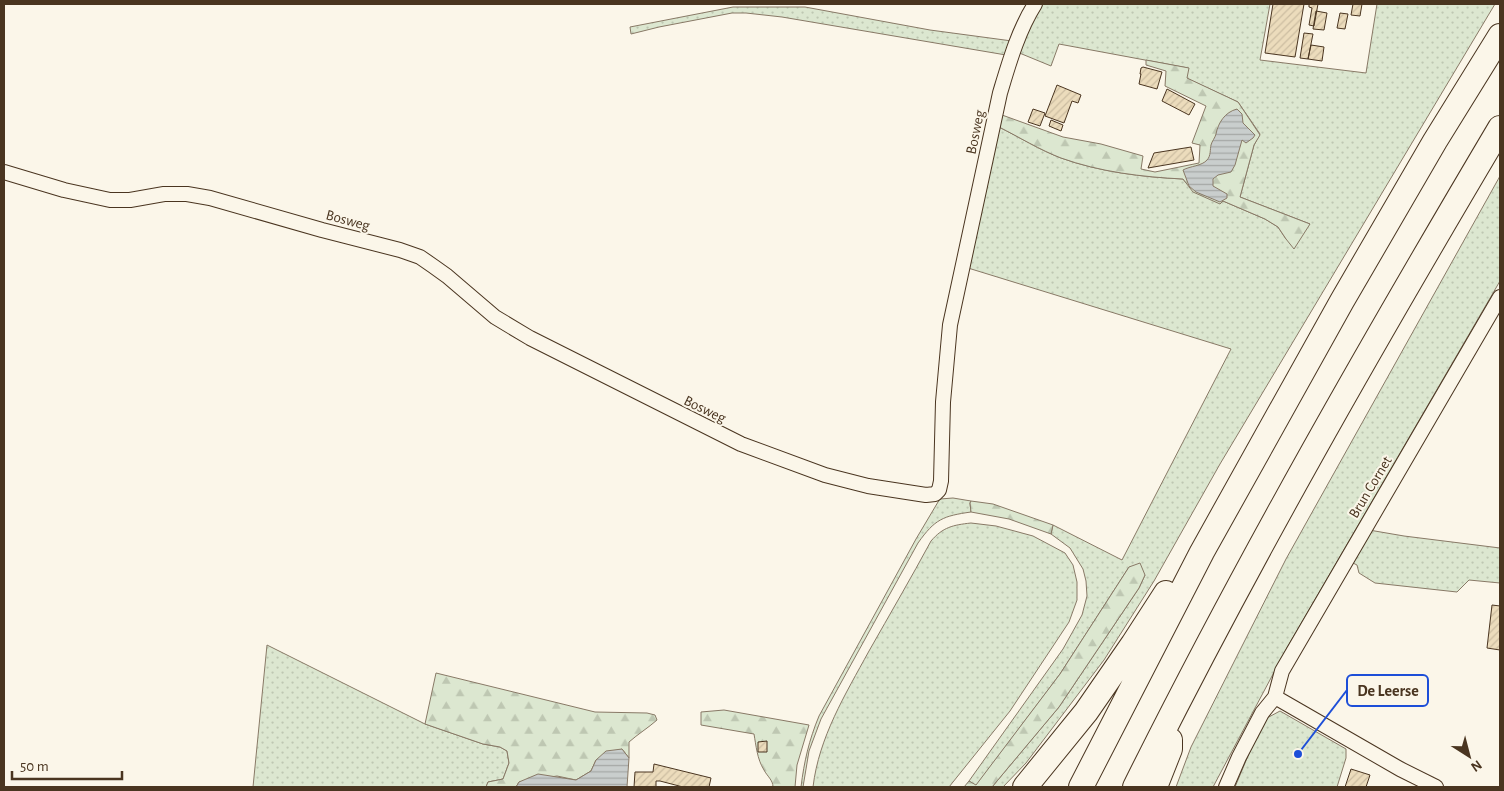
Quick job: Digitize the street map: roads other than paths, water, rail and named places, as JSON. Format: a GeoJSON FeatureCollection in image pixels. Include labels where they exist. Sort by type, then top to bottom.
{"type":"FeatureCollection","features":[{"type":"Feature","properties":{"kind":"highway"},"geometry":{"type":"LineString","coordinates":[[1082,787],[1202,552],[1342,302],[1435,141],[1500,36]]}},
{"type":"Feature","properties":{"kind":"highway"},"geometry":{"type":"LineString","coordinates":[[1134,787],[1252,561],[1426,253],[1500,128]]}},
{"type":"Feature","properties":{"kind":"highway"},"geometry":{"type":"LineString","coordinates":[[1025,787],[1091,705],[1162,598],[1202,552]]}},
{"type":"Feature","properties":{"kind":"highway"},"geometry":{"type":"LineString","coordinates":[[1154,787],[1170,749],[1170,716]]}},
{"type":"Feature","properties":{"kind":"street","name":"Bosweg"},"geometry":{"type":"LineString","coordinates":[[4,172],[64,190],[110,200],[130,200],[164,194],[187,194],[210,198],[400,250],[420,257],[447,276],[495,317],[530,338],[741,444],[825,475],[868,486],[926,495],[935,494],[939,490],[941,482],[942,402],[950,325],[1000,93],[1011,55],[1027,15],[1035,4]]}},
{"type":"Feature","properties":{"kind":"street","name":"Brun Cornet"},"geometry":{"type":"LineString","coordinates":[[1226,787],[1262,713],[1275,697],[1282,671],[1500,297]]}},
{"type":"Feature","properties":{"kind":"street"},"geometry":{"type":"LineString","coordinates":[[1275,697],[1400,769],[1436,787]]}},
{"type":"Feature","properties":{"kind":"place","name":"De Leerse"},"geometry":{"type":"Point","coordinates":[1298,754]}}]}
